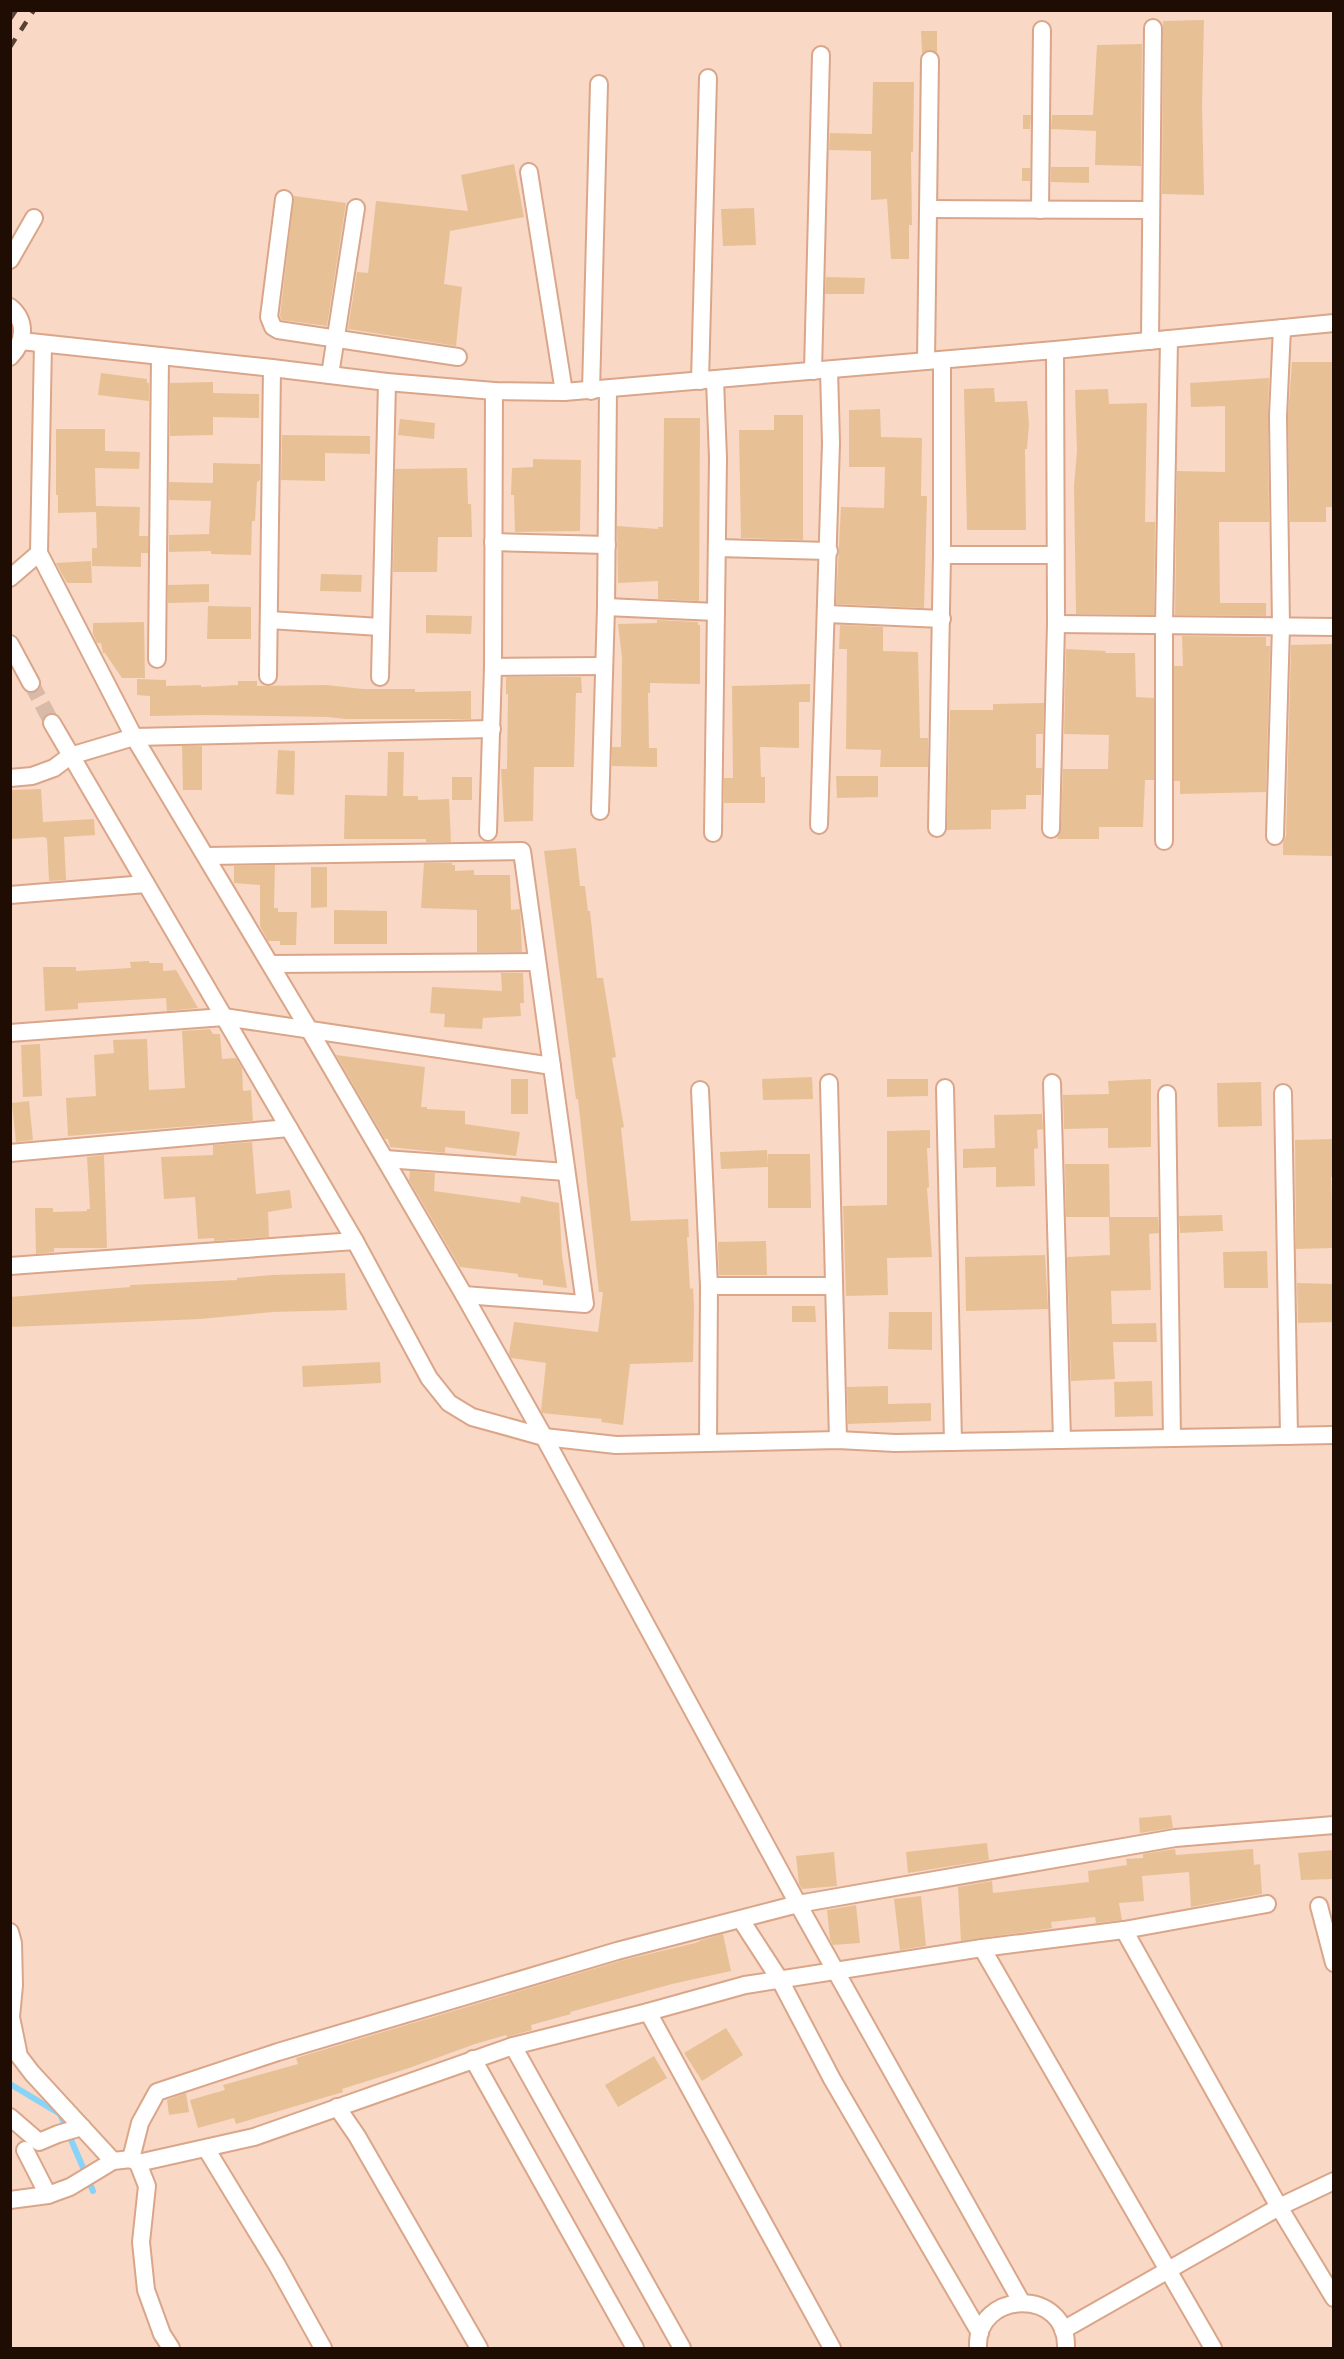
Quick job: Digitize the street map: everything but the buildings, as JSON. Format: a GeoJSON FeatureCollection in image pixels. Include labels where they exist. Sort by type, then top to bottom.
{"type":"FeatureCollection","features":[{"type":"Feature","properties":{"kind":"street"},"geometry":{"type":"LineString","coordinates":[[1150,340],[1153,28]]}},
{"type":"Feature","properties":{"kind":"street"},"geometry":{"type":"LineString","coordinates":[[1040,210],[1042,30]]}},
{"type":"Feature","properties":{"kind":"street"},"geometry":{"type":"LineString","coordinates":[[819,825],[831,443],[821,370],[821,55]]}},
{"type":"Feature","properties":{"kind":"street"},"geometry":{"type":"LineString","coordinates":[[930,60],[928,209],[942,555],[937,828]]}},
{"type":"Feature","properties":{"kind":"street"},"geometry":{"type":"LineString","coordinates":[[708,78],[708,380],[718,458],[713,833]]}},
{"type":"Feature","properties":{"kind":"street"},"geometry":{"type":"LineString","coordinates":[[591,391],[599,84]]}},
{"type":"Feature","properties":{"kind":"street"},"geometry":{"type":"LineString","coordinates":[[530,172],[564,392]]}},
{"type":"Feature","properties":{"kind":"street"},"geometry":{"type":"LineString","coordinates":[[284,199],[269,317],[278,330],[458,357]]}},
{"type":"Feature","properties":{"kind":"street"},"geometry":{"type":"LineString","coordinates":[[330,375],[356,208]]}},
{"type":"Feature","properties":{"kind":"street"},"geometry":{"type":"LineString","coordinates":[[928,209],[1151,210]]}},
{"type":"Feature","properties":{"kind":"street"},"geometry":{"type":"LineString","coordinates":[[10,260],[34,218]]}},
{"type":"Feature","properties":{"kind":"street"},"geometry":{"type":"LineString","coordinates":[[10,307],[20,320],[22,330],[21,341],[10,357]]}},
{"type":"Feature","properties":{"kind":"street"},"geometry":{"type":"LineString","coordinates":[[21,341],[387,382],[494,391],[564,392],[934,361],[1334,323]]}},
{"type":"Feature","properties":{"kind":"street"},"geometry":{"type":"LineString","coordinates":[[1275,836],[1281,626],[1278,416],[1282,328]]}},
{"type":"Feature","properties":{"kind":"street"},"geometry":{"type":"LineString","coordinates":[[1164,841],[1164,624],[1169,339]]}},
{"type":"Feature","properties":{"kind":"street"},"geometry":{"type":"LineString","coordinates":[[43,344],[39,553],[134,737],[271,964],[464,1294],[798,1904],[1022,2302]]}},
{"type":"Feature","properties":{"kind":"street"},"geometry":{"type":"LineString","coordinates":[[1051,829],[1056,624],[1055,350]]}},
{"type":"Feature","properties":{"kind":"street"},"geometry":{"type":"LineString","coordinates":[[157,659],[160,356]]}},
{"type":"Feature","properties":{"kind":"street"},"geometry":{"type":"LineString","coordinates":[[268,676],[272,368]]}},
{"type":"Feature","properties":{"kind":"street"},"geometry":{"type":"LineString","coordinates":[[380,677],[387,382]]}},
{"type":"Feature","properties":{"kind":"street"},"geometry":{"type":"LineString","coordinates":[[600,811],[606,607],[608,390]]}},
{"type":"Feature","properties":{"kind":"street"},"geometry":{"type":"LineString","coordinates":[[488,832],[493,667],[494,391]]}},
{"type":"Feature","properties":{"kind":"street"},"geometry":{"type":"LineString","coordinates":[[493,542],[607,545]]}},
{"type":"Feature","properties":{"kind":"street"},"geometry":{"type":"LineString","coordinates":[[717,548],[829,551]]}},
{"type":"Feature","properties":{"kind":"street"},"geometry":{"type":"LineString","coordinates":[[10,578],[39,553]]}},
{"type":"Feature","properties":{"kind":"street"},"geometry":{"type":"LineString","coordinates":[[942,555],[1055,555]]}},
{"type":"Feature","properties":{"kind":"street"},"geometry":{"type":"LineString","coordinates":[[606,607],[716,612]]}},
{"type":"Feature","properties":{"kind":"street"},"geometry":{"type":"LineString","coordinates":[[827,614],[942,619]]}},
{"type":"Feature","properties":{"kind":"street"},"geometry":{"type":"LineString","coordinates":[[268,620],[380,627]]}},
{"type":"Feature","properties":{"kind":"street"},"geometry":{"type":"LineString","coordinates":[[1056,624],[1334,627]]}},
{"type":"Feature","properties":{"kind":"street"},"geometry":{"type":"LineString","coordinates":[[10,644],[31,683]]}},
{"type":"Feature","properties":{"kind":"street"},"geometry":{"type":"LineString","coordinates":[[493,667],[603,666]]}},
{"type":"Feature","properties":{"kind":"street"},"geometry":{"type":"LineString","coordinates":[[52,723],[355,1241],[429,1378],[450,1403],[472,1417],[544,1437],[616,1445],[838,1440],[895,1443],[1334,1435]]}},
{"type":"Feature","properties":{"kind":"street"},"geometry":{"type":"LineString","coordinates":[[10,778],[32,776],[54,768],[70,756],[134,737],[492,729]]}},
{"type":"Feature","properties":{"kind":"street"},"geometry":{"type":"LineString","coordinates":[[207,856],[522,851],[585,1304],[464,1294]]}},
{"type":"Feature","properties":{"kind":"street"},"geometry":{"type":"LineString","coordinates":[[10,896],[146,884]]}},
{"type":"Feature","properties":{"kind":"street"},"geometry":{"type":"LineString","coordinates":[[271,964],[537,962]]}},
{"type":"Feature","properties":{"kind":"street"},"geometry":{"type":"LineString","coordinates":[[10,1033],[224,1017],[552,1066]]}},
{"type":"Feature","properties":{"kind":"street"},"geometry":{"type":"LineString","coordinates":[[829,1083],[838,1440]]}},
{"type":"Feature","properties":{"kind":"street"},"geometry":{"type":"LineString","coordinates":[[1052,1083],[1062,1440]]}},
{"type":"Feature","properties":{"kind":"street"},"geometry":{"type":"LineString","coordinates":[[945,1088],[953,1442]]}},
{"type":"Feature","properties":{"kind":"street"},"geometry":{"type":"LineString","coordinates":[[700,1090],[709,1286],[708,1443]]}},
{"type":"Feature","properties":{"kind":"street"},"geometry":{"type":"LineString","coordinates":[[1282,1092],[1289,1436]]}},
{"type":"Feature","properties":{"kind":"street"},"geometry":{"type":"LineString","coordinates":[[1167,1094],[1172,1438]]}},
{"type":"Feature","properties":{"kind":"street"},"geometry":{"type":"LineString","coordinates":[[10,1153],[289,1128]]}},
{"type":"Feature","properties":{"kind":"street"},"geometry":{"type":"LineString","coordinates":[[385,1160],[566,1172]]}},
{"type":"Feature","properties":{"kind":"street"},"geometry":{"type":"LineString","coordinates":[[10,1266],[355,1241]]}},
{"type":"Feature","properties":{"kind":"street"},"geometry":{"type":"LineString","coordinates":[[709,1286],[834,1286]]}},
{"type":"Feature","properties":{"kind":"street"},"geometry":{"type":"LineString","coordinates":[[171,2349],[162,2334],[146,2290],[141,2242],[147,2186],[135,2161],[140,2123],[157,2092],[278,2052],[606,1954],[798,1904],[1175,1839],[1334,1825]]}},
{"type":"Feature","properties":{"kind":"street"},"geometry":{"type":"LineString","coordinates":[[10,2200],[48,2195],[70,2187],[113,2161],[135,2161],[207,2150],[254,2137],[513,2046],[745,1985],[982,1948],[1124,1930],[1267,1904]]}},
{"type":"Feature","properties":{"kind":"street"},"geometry":{"type":"LineString","coordinates":[[1319,1906],[1334,1963]]}},
{"type":"Feature","properties":{"kind":"street"},"geometry":{"type":"LineString","coordinates":[[741,1920],[780,1980],[832,2079],[979,2341]]}},
{"type":"Feature","properties":{"kind":"street"},"geometry":{"type":"LineString","coordinates":[[1124,1930],[1279,2207],[1334,2298]]}},
{"type":"Feature","properties":{"kind":"street"},"geometry":{"type":"LineString","coordinates":[[10,1932],[13,1943],[14,1985],[11,2017],[19,2056],[71,2130],[113,2161]]}},
{"type":"Feature","properties":{"kind":"street"},"geometry":{"type":"LineString","coordinates":[[982,1948],[1213,2349]]}},
{"type":"Feature","properties":{"kind":"street"},"geometry":{"type":"LineString","coordinates":[[648,2012],[832,2349]]}},
{"type":"Feature","properties":{"kind":"street"},"geometry":{"type":"LineString","coordinates":[[513,2046],[682,2349]]}},
{"type":"Feature","properties":{"kind":"street"},"geometry":{"type":"LineString","coordinates":[[473,2059],[635,2349]]}},
{"type":"Feature","properties":{"kind":"street"},"geometry":{"type":"LineString","coordinates":[[337,2107],[357,2136],[479,2349]]}},
{"type":"Feature","properties":{"kind":"street"},"geometry":{"type":"LineString","coordinates":[[10,2117],[48,2195]]}},
{"type":"Feature","properties":{"kind":"street"},"geometry":{"type":"LineString","coordinates":[[25,2148],[71,2130]]}},
{"type":"Feature","properties":{"kind":"street"},"geometry":{"type":"LineString","coordinates":[[207,2150],[277,2265],[323,2349]]}},
{"type":"Feature","properties":{"kind":"street"},"geometry":{"type":"LineString","coordinates":[[1063,2330],[1279,2207],[1334,2181]]}},
{"type":"Feature","properties":{"kind":"street"},"geometry":{"type":"LineString","coordinates":[[979,2341],[986,2320],[997,2311],[1022,2302],[1036,2304],[1057,2319],[1063,2330],[1066,2349]]}},
{"type":"Feature","properties":{"kind":"waterway"},"geometry":{"type":"LineString","coordinates":[[10,2084],[60,2114],[93,2191]]}},
{"type":"Feature","properties":{"kind":"tunnel"},"geometry":{"type":"LineString","coordinates":[[31,683],[52,723]]}},
{"type":"Feature","properties":{"kind":"railway"},"geometry":{"type":"LineString","coordinates":[[10,19],[16,10]]}},
{"type":"Feature","properties":{"kind":"railway"},"geometry":{"type":"LineString","coordinates":[[10,47],[34,10]]}}]}
